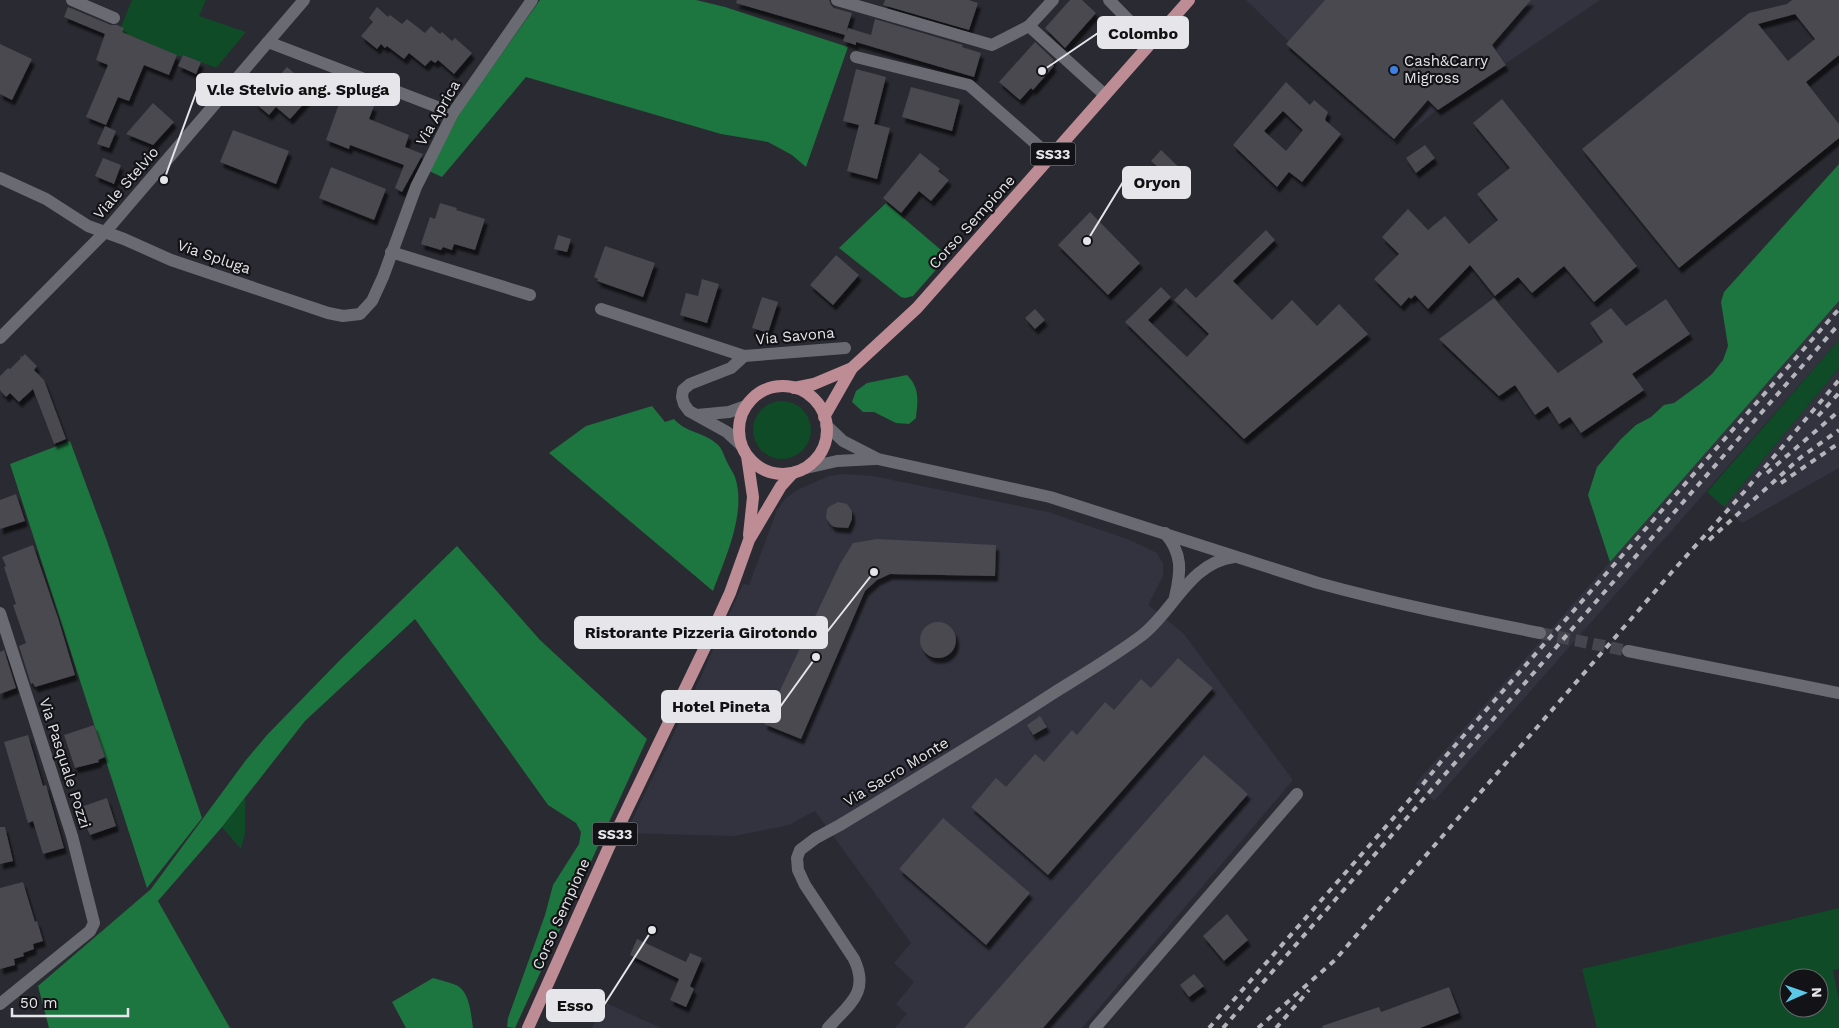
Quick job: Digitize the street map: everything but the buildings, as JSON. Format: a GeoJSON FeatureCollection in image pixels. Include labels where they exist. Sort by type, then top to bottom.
{"type":"FeatureCollection","features":[{"type":"Feature","properties":{"kind":"main road","name":"Corso Sempione"},"geometry":{"type":"LineString","coordinates":[[794,388],[814,384],[852,368],[917,308],[1189,0]]}},
{"type":"Feature","properties":{"kind":"main road","name":"Corso Sempione"},"geometry":{"type":"LineString","coordinates":[[825,421],[852,368]]}},
{"type":"Feature","properties":{"kind":"main road"},"geometry":{"type":"LineString","coordinates":[[782,386],[794,388],[804,392],[813,399],[825,421],[826,434],[823,447],[816,459],[806,468],[792,474],[767,472],[756,466],[744,451],[739,434],[740,422],[746,406],[760,393],[770,388],[782,386]]}},
{"type":"Feature","properties":{"kind":"main road","name":"Corso Sempione"},"geometry":{"type":"LineString","coordinates":[[744,451],[753,497],[749,540]]}},
{"type":"Feature","properties":{"kind":"main road","name":"Corso Sempione"},"geometry":{"type":"LineString","coordinates":[[528,1028],[608,849],[711,635],[730,593],[749,540],[781,486],[792,474]]}},
{"type":"Feature","properties":{"kind":"street"},"geometry":{"type":"LineString","coordinates":[[72,0],[114,18]]}},
{"type":"Feature","properties":{"kind":"street","name":"Viale Stelvio"},"geometry":{"type":"LineString","coordinates":[[0,338],[106,232],[304,0]]}},
{"type":"Feature","properties":{"kind":"street","name":"Via Aprica"},"geometry":{"type":"LineString","coordinates":[[391,252],[416,187],[453,113],[532,0]]}},
{"type":"Feature","properties":{"kind":"street"},"geometry":{"type":"LineString","coordinates":[[837,0],[992,45],[1029,26],[1052,0]]}},
{"type":"Feature","properties":{"kind":"street"},"geometry":{"type":"LineString","coordinates":[[1110,0],[1151,43]]}},
{"type":"Feature","properties":{"kind":"street"},"geometry":{"type":"LineString","coordinates":[[1029,26],[1106,95]]}},
{"type":"Feature","properties":{"kind":"street"},"geometry":{"type":"LineString","coordinates":[[268,42],[453,113]]}},
{"type":"Feature","properties":{"kind":"street"},"geometry":{"type":"LineString","coordinates":[[856,57],[969,86],[1051,157]]}},
{"type":"Feature","properties":{"kind":"street","name":"Via Spluga"},"geometry":{"type":"LineString","coordinates":[[0,178],[46,199],[88,226],[171,260],[244,286],[343,316],[360,314],[372,302],[391,252]]}},
{"type":"Feature","properties":{"kind":"street"},"geometry":{"type":"LineString","coordinates":[[391,252],[530,295]]}},
{"type":"Feature","properties":{"kind":"street","name":"Via Savona"},"geometry":{"type":"LineString","coordinates":[[601,309],[744,356],[845,348]]}},
{"type":"Feature","properties":{"kind":"street"},"geometry":{"type":"LineString","coordinates":[[744,356],[731,368],[690,384],[683,390],[682,397],[689,411],[727,432],[744,451]]}},
{"type":"Feature","properties":{"kind":"street"},"geometry":{"type":"LineString","coordinates":[[697,415],[729,412],[746,406]]}},
{"type":"Feature","properties":{"kind":"street"},"geometry":{"type":"LineString","coordinates":[[825,421],[842,441],[878,459],[1050,497],[1318,583],[1359,594],[1453,616],[1540,633]]}},
{"type":"Feature","properties":{"kind":"street"},"geometry":{"type":"LineString","coordinates":[[806,468],[837,462],[878,459]]}},
{"type":"Feature","properties":{"kind":"street","name":"Via Sacro Monte"},"geometry":{"type":"LineString","coordinates":[[1165,533],[1174,543],[1178,554],[1179,574],[1174,599]]}},
{"type":"Feature","properties":{"kind":"street","name":"Via Sacro Monte"},"geometry":{"type":"LineString","coordinates":[[828,1028],[851,1002],[861,983],[854,959],[805,885],[798,870],[797,858],[800,850],[816,838],[995,731],[1128,645],[1154,624],[1198,573],[1222,558],[1236,556]]}},
{"type":"Feature","properties":{"kind":"street","name":"Via Pasquale Pozzi"},"geometry":{"type":"LineString","coordinates":[[0,613],[72,836],[94,923],[90,931],[0,1004]]}},
{"type":"Feature","properties":{"kind":"street"},"geometry":{"type":"LineString","coordinates":[[1628,651],[1839,693]]}},
{"type":"Feature","properties":{"kind":"street"},"geometry":{"type":"LineString","coordinates":[[1095,1028],[1297,794]]}},
{"type":"Feature","properties":{"kind":"shaded area","name":"Cash&Carry Migross"},"geometry":{"type":"Polygon","coordinates":[[[1246,0],[1600,0],[1438,109],[1395,144],[1246,0]]]}},
{"type":"Feature","properties":{"kind":"shaded area"},"geometry":{"type":"Polygon","coordinates":[[[1839,301],[1839,340],[1434,801],[1416,783],[1839,301]]]}},
{"type":"Feature","properties":{"kind":"shaded area"},"geometry":{"type":"Polygon","coordinates":[[[1839,368],[1839,468],[1742,523],[1724,507],[1839,368]]]}},
{"type":"Feature","properties":{"kind":"shaded area"},"geometry":{"type":"Polygon","coordinates":[[[844,474],[873,476],[1048,512],[1130,540],[1157,553],[1163,563],[1163,576],[1148,605],[1183,633],[1293,780],[1082,1028],[895,1028],[907,1014],[896,1004],[914,982],[894,963],[911,943],[815,811],[789,825],[734,836],[626,833],[743,584],[749,585],[777,510],[786,498],[797,490],[829,476],[844,474]]]}},
{"type":"Feature","properties":{"kind":"shaded area"},"geometry":{"type":"Polygon","coordinates":[[[604,1002],[661,1028],[592,1028],[604,1002]]]}},
{"type":"Feature","properties":{"kind":"green space"},"geometry":{"type":"Polygon","coordinates":[[[132,0],[206,0],[199,16],[246,32],[216,68],[183,55],[181,57],[122,32],[121,27],[132,0]]]}},
{"type":"Feature","properties":{"kind":"green space"},"geometry":{"type":"Polygon","coordinates":[[[540,0],[696,0],[725,7],[848,47],[806,167],[792,155],[768,142],[721,134],[526,77],[442,177],[429,171],[461,111],[540,0]]]}},
{"type":"Feature","properties":{"kind":"green space"},"geometry":{"type":"Polygon","coordinates":[[[1839,164],[1839,301],[1610,562],[1588,495],[1597,467],[1636,425],[1651,417],[1664,405],[1674,403],[1712,374],[1723,360],[1728,346],[1721,302],[1724,292],[1839,164]]]}},
{"type":"Feature","properties":{"kind":"green space"},"geometry":{"type":"Polygon","coordinates":[[[886,203],[948,256],[913,296],[905,298],[901,297],[839,248],[886,203]]]}},
{"type":"Feature","properties":{"kind":"green space"},"geometry":{"type":"Polygon","coordinates":[[[1839,340],[1839,368],[1724,507],[1707,492],[1839,340]]]}},
{"type":"Feature","properties":{"kind":"green space"},"geometry":{"type":"Polygon","coordinates":[[[907,375],[916,390],[917,400],[916,418],[909,424],[896,423],[874,412],[863,412],[852,402],[856,391],[867,383],[907,375]]]}},
{"type":"Feature","properties":{"kind":"green space"},"geometry":{"type":"Polygon","coordinates":[[[782,401],[798,406],[806,414],[811,430],[806,446],[798,454],[782,459],[766,454],[758,446],[753,430],[758,414],[766,406],[782,401]]]}},
{"type":"Feature","properties":{"kind":"green space"},"geometry":{"type":"Polygon","coordinates":[[[652,406],[665,422],[674,419],[684,427],[717,444],[735,477],[738,491],[736,520],[733,535],[713,591],[549,453],[586,426],[652,406]]]}},
{"type":"Feature","properties":{"kind":"green space"},"geometry":{"type":"Polygon","coordinates":[[[70,441],[107,541],[202,818],[147,888],[10,464],[70,441]]]}},
{"type":"Feature","properties":{"kind":"green space"},"geometry":{"type":"Polygon","coordinates":[[[457,546],[540,640],[647,739],[515,1028],[507,1027],[508,1018],[545,915],[553,885],[579,844],[581,832],[576,823],[548,805],[415,619],[305,721],[222,827],[158,901],[230,1028],[49,1028],[38,986],[151,889],[246,760],[267,735],[339,661],[457,546]]]}},
{"type":"Feature","properties":{"kind":"green space"},"geometry":{"type":"Polygon","coordinates":[[[245,798],[245,833],[241,849],[222,827],[245,798]]]}},
{"type":"Feature","properties":{"kind":"green space"},"geometry":{"type":"Polygon","coordinates":[[[1839,908],[1839,969],[1833,970],[1839,1001],[1839,1028],[1597,1028],[1582,969],[1839,908]]]}},
{"type":"Feature","properties":{"kind":"green space"},"geometry":{"type":"Polygon","coordinates":[[[433,978],[461,988],[469,1004],[473,1028],[406,1028],[392,1002],[433,978]]]}},
{"type":"Feature","properties":{"kind":"tunnel"},"geometry":{"type":"LineString","coordinates":[[1540,633],[1628,651]]}},
{"type":"Feature","properties":{"kind":"railway"},"geometry":{"type":"LineString","coordinates":[[1209,1028],[1839,309]]}},
{"type":"Feature","properties":{"kind":"railway"},"geometry":{"type":"LineString","coordinates":[[1223,1028],[1839,324]]}},
{"type":"Feature","properties":{"kind":"railway"},"geometry":{"type":"LineString","coordinates":[[1258,1028],[1335,960],[1671,573],[1744,492],[1839,380]]}},
{"type":"Feature","properties":{"kind":"railway"},"geometry":{"type":"LineString","coordinates":[[1818,416],[1839,393]]}},
{"type":"Feature","properties":{"kind":"railway"},"geometry":{"type":"LineString","coordinates":[[1767,473],[1839,411]]}},
{"type":"Feature","properties":{"kind":"railway"},"geometry":{"type":"LineString","coordinates":[[1709,540],[1800,458],[1839,430]]}},
{"type":"Feature","properties":{"kind":"railway"},"geometry":{"type":"LineString","coordinates":[[1781,483],[1839,443]]}},
{"type":"Feature","properties":{"kind":"railway"},"geometry":{"type":"LineString","coordinates":[[1276,1028],[1309,990]]}},
{"type":"Feature","properties":{"kind":"place","name":"Cash&Carry Migross"},"geometry":{"type":"Point","coordinates":[1394,70]}},
{"type":"Feature","properties":{"kind":"place","name":"Colombo"},"geometry":{"type":"Point","coordinates":[1042,71]}},
{"type":"Feature","properties":{"kind":"place","name":"V.le Stelvio ang. Spluga"},"geometry":{"type":"Point","coordinates":[164,180]}},
{"type":"Feature","properties":{"kind":"place","name":"Oryon"},"geometry":{"type":"Point","coordinates":[1087,241]}},
{"type":"Feature","properties":{"kind":"place","name":"Ristorante Pizzeria Girotondo"},"geometry":{"type":"Point","coordinates":[874,572]}},
{"type":"Feature","properties":{"kind":"place","name":"Hotel Pineta"},"geometry":{"type":"Point","coordinates":[816,657]}},
{"type":"Feature","properties":{"kind":"place","name":"Esso"},"geometry":{"type":"Point","coordinates":[652,930]}}]}
